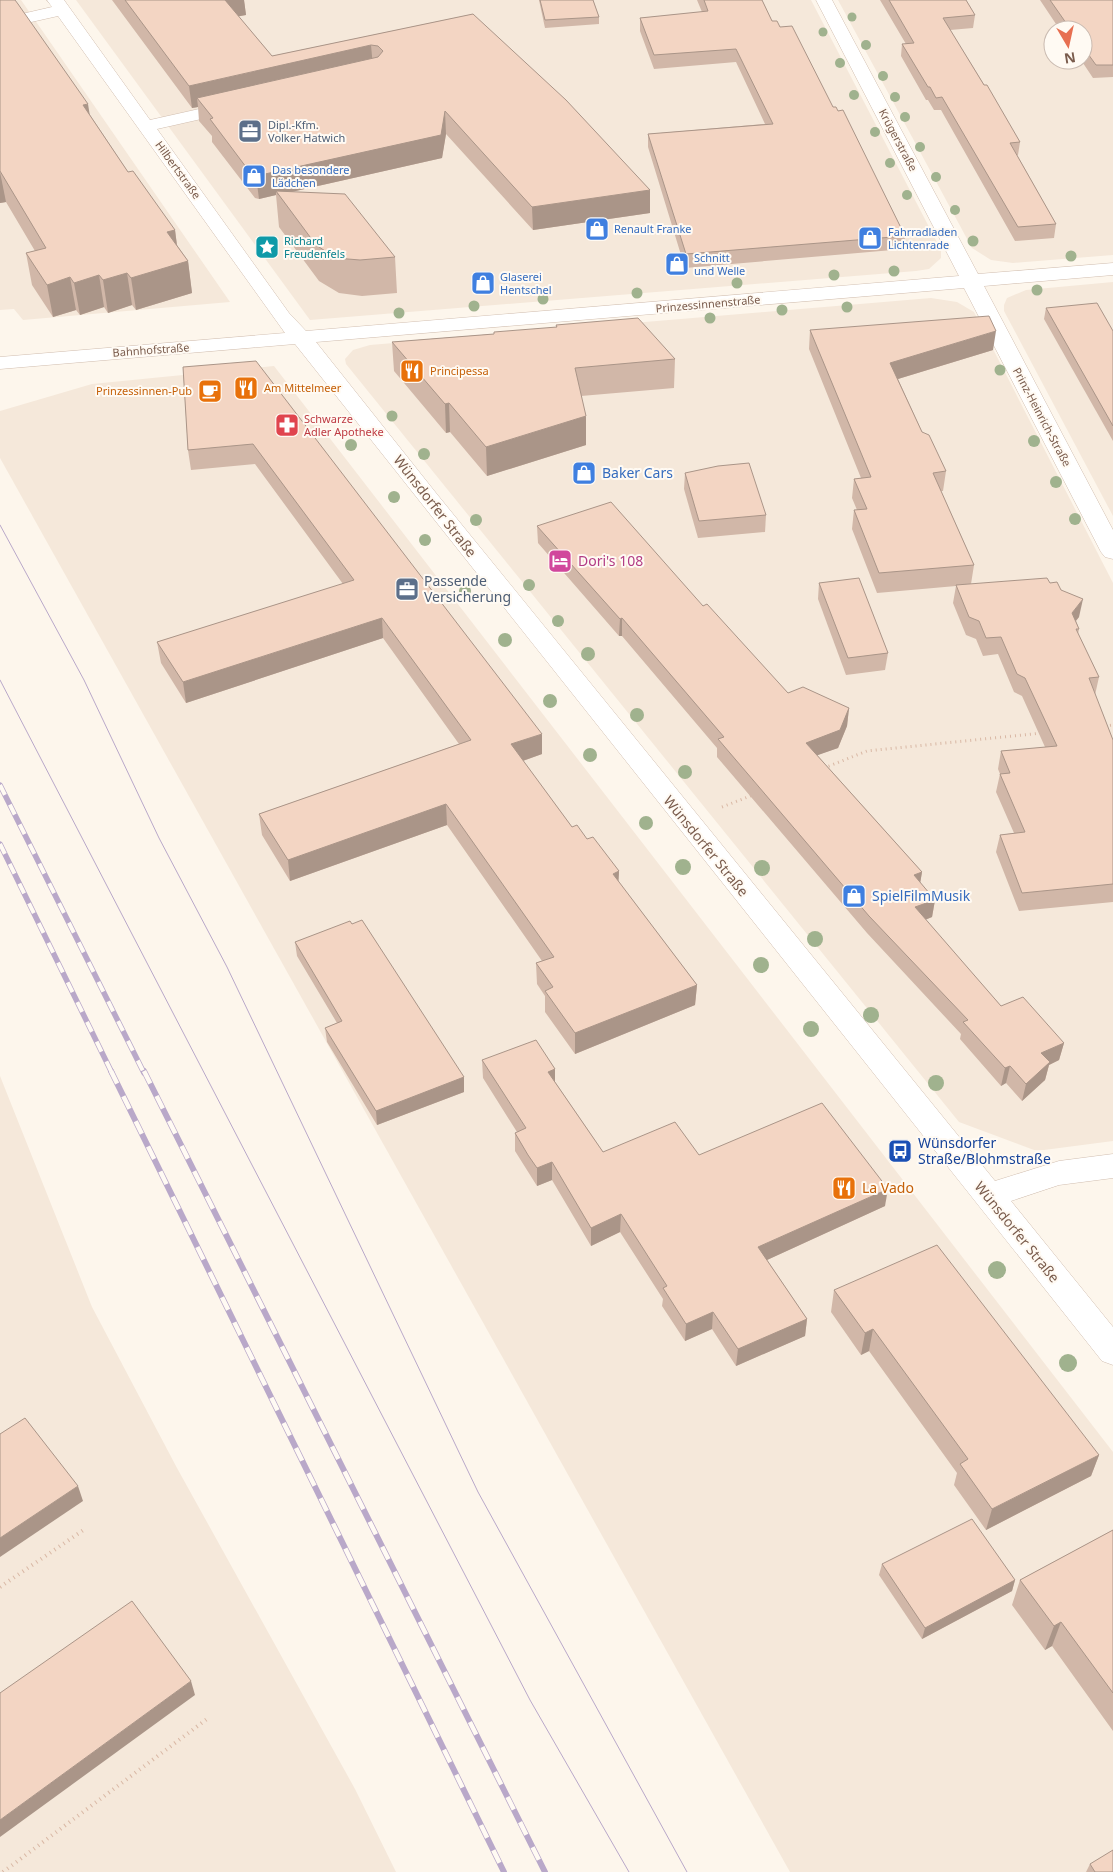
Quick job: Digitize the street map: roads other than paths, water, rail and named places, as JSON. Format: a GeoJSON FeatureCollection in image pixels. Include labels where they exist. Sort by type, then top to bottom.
{"type":"FeatureCollection","features":[{"type":"Feature","properties":{"kind":"street","name":"Krügerstraße"},"geometry":{"type":"LineString","coordinates":[[824,0],[972,281]]}},
{"type":"Feature","properties":{"kind":"street"},"geometry":{"type":"LineString","coordinates":[[0,24],[59,5]]}},
{"type":"Feature","properties":{"kind":"street","name":"Hilbertstraße"},"geometry":{"type":"LineString","coordinates":[[59,5],[282,317],[302,339]]}},
{"type":"Feature","properties":{"kind":"street"},"geometry":{"type":"LineString","coordinates":[[146,126],[250,102]]}},
{"type":"Feature","properties":{"kind":"street","name":"Prinzessinnenstraße"},"geometry":{"type":"LineString","coordinates":[[302,339],[1113,269]]}},
{"type":"Feature","properties":{"kind":"street","name":"Prinz-Heinrich-Straße"},"geometry":{"type":"LineString","coordinates":[[972,281],[1113,552]]}},
{"type":"Feature","properties":{"kind":"street","name":"Bahnhofstraße"},"geometry":{"type":"LineString","coordinates":[[0,363],[302,339]]}},
{"type":"Feature","properties":{"kind":"street","name":"Wünsdorfer Straße"},"geometry":{"type":"LineString","coordinates":[[302,339],[1113,1351]]}},
{"type":"Feature","properties":{"kind":"street"},"geometry":{"type":"LineString","coordinates":[[988,1196],[1059,1173],[1113,1166]]}},
{"type":"Feature","properties":{"kind":"tram line"},"geometry":{"type":"LineString","coordinates":[[0,525],[84,680],[159,838],[227,967],[478,1492],[687,1872]]}},
{"type":"Feature","properties":{"kind":"tram line"},"geometry":{"type":"LineString","coordinates":[[0,680],[530,1700],[629,1872]]}},
{"type":"Feature","properties":{"kind":"railway"},"geometry":{"type":"LineString","coordinates":[[0,785],[144,1073]]}},
{"type":"Feature","properties":{"kind":"railway"},"geometry":{"type":"LineString","coordinates":[[0,844],[112,1073]]}},
{"type":"Feature","properties":{"kind":"railway"},"geometry":{"type":"LineString","coordinates":[[111,1071],[504,1872]]}},
{"type":"Feature","properties":{"kind":"railway"},"geometry":{"type":"LineString","coordinates":[[144,1071],[545,1872]]}},
{"type":"Feature","properties":{"kind":"place","name":"Dipl.-Kfm. Volker Hatwich"},"geometry":{"type":"Point","coordinates":[250,131]}},
{"type":"Feature","properties":{"kind":"place","name":"Das besondere Lädchen"},"geometry":{"type":"Point","coordinates":[254,176]}},
{"type":"Feature","properties":{"kind":"place","name":"Renault Franke"},"geometry":{"type":"Point","coordinates":[597,229]}},
{"type":"Feature","properties":{"kind":"place","name":"Fahrradladen Lichtenrade"},"geometry":{"type":"Point","coordinates":[870,238]}},
{"type":"Feature","properties":{"kind":"place","name":"Richard Freudenfels"},"geometry":{"type":"Point","coordinates":[267,247]}},
{"type":"Feature","properties":{"kind":"place","name":"Schnitt und Welle"},"geometry":{"type":"Point","coordinates":[677,264]}},
{"type":"Feature","properties":{"kind":"place","name":"Glaserei Hentschel"},"geometry":{"type":"Point","coordinates":[483,283]}},
{"type":"Feature","properties":{"kind":"place","name":"Principessa"},"geometry":{"type":"Point","coordinates":[412,371]}},
{"type":"Feature","properties":{"kind":"place","name":"Am Mittelmeer"},"geometry":{"type":"Point","coordinates":[246,388]}},
{"type":"Feature","properties":{"kind":"place","name":"Prinzessinnen-Pub"},"geometry":{"type":"Point","coordinates":[210,391]}},
{"type":"Feature","properties":{"kind":"place","name":"Schwarze Adler Apotheke"},"geometry":{"type":"Point","coordinates":[287,425]}},
{"type":"Feature","properties":{"kind":"place","name":"Baker Cars"},"geometry":{"type":"Point","coordinates":[584,473]}},
{"type":"Feature","properties":{"kind":"place","name":"Dori's 108"},"geometry":{"type":"Point","coordinates":[560,561]}},
{"type":"Feature","properties":{"kind":"place","name":"Passende Versicherung"},"geometry":{"type":"Point","coordinates":[407,589]}},
{"type":"Feature","properties":{"kind":"place","name":"SpielFilmMusik"},"geometry":{"type":"Point","coordinates":[854,896]}},
{"type":"Feature","properties":{"kind":"place","name":"Wünsdorfer Straße/Blohmstraße"},"geometry":{"type":"Point","coordinates":[900,1151]}},
{"type":"Feature","properties":{"kind":"place","name":"La Vado"},"geometry":{"type":"Point","coordinates":[844,1188]}}]}
